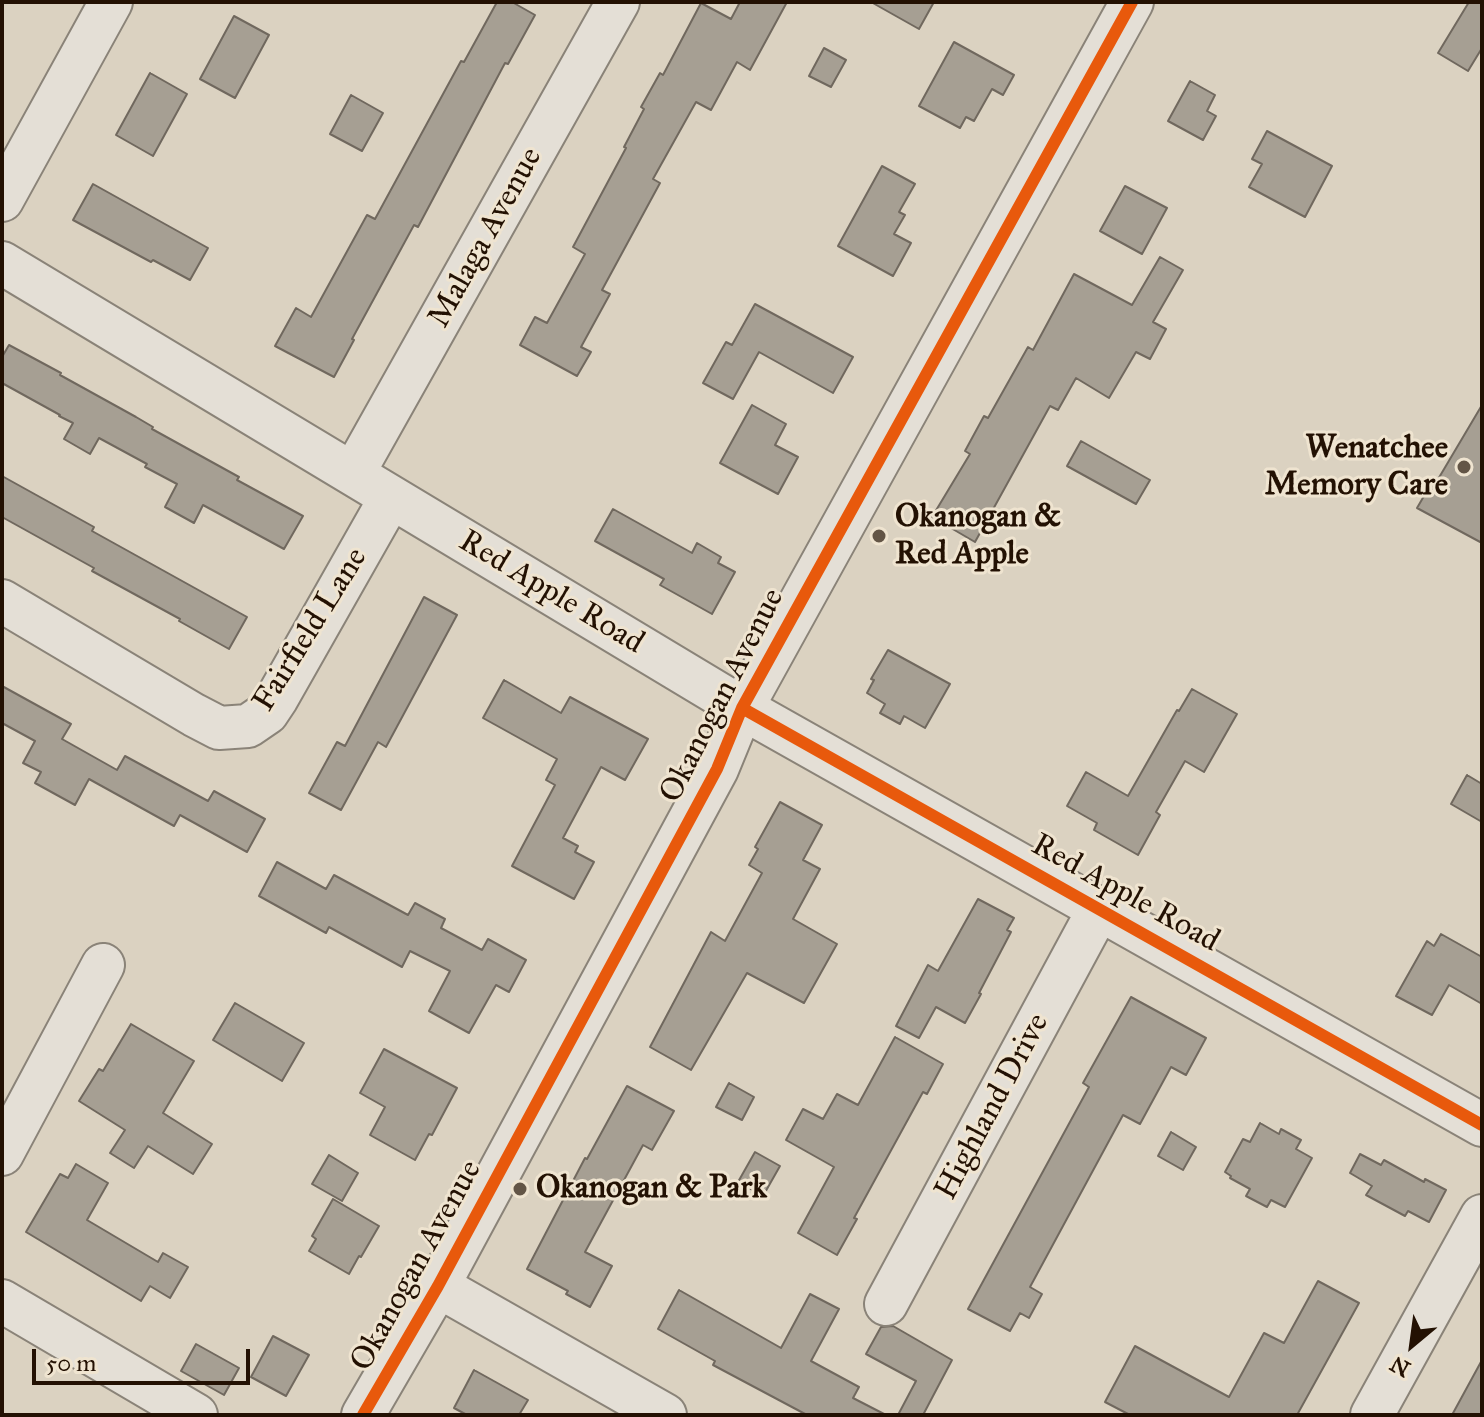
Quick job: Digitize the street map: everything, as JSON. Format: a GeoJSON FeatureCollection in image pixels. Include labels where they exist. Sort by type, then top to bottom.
{"type":"FeatureCollection","features":[{"type":"Feature","properties":{"kind":"street"},"geometry":{"type":"LineString","coordinates":[[2,200],[111,2]]}},
{"type":"Feature","properties":{"kind":"street","name":"Malaga Avenue"},"geometry":{"type":"LineString","coordinates":[[353,474],[618,2]]}},
{"type":"Feature","properties":{"kind":"street","name":"Okanogan Avenue"},"geometry":{"type":"LineString","coordinates":[[363,1415],[438,1286],[717,769],[742,708],[1132,2]]}},
{"type":"Feature","properties":{"kind":"street","name":"Red Apple Road"},"geometry":{"type":"LineString","coordinates":[[2,263],[742,708],[1482,1125]]}},
{"type":"Feature","properties":{"kind":"street","name":"Fairfield Lane"},"geometry":{"type":"LineString","coordinates":[[2,601],[219,728],[248,726],[272,706],[391,497]]}},
{"type":"Feature","properties":{"kind":"street","name":"Highland Drive"},"geometry":{"type":"LineString","coordinates":[[886,1304],[1099,909]]}},
{"type":"Feature","properties":{"kind":"street"},"geometry":{"type":"LineString","coordinates":[[2,1154],[103,965]]}},
{"type":"Feature","properties":{"kind":"street"},"geometry":{"type":"LineString","coordinates":[[1372,1415],[1482,1216]]}},
{"type":"Feature","properties":{"kind":"street"},"geometry":{"type":"LineString","coordinates":[[438,1286],[665,1415]]}},
{"type":"Feature","properties":{"kind":"street"},"geometry":{"type":"LineString","coordinates":[[2,1301],[196,1415]]}},
{"type":"Feature","properties":{"kind":"building"},"geometry":{"type":"Polygon","coordinates":[[[497,2],[512,2],[535,15],[508,64],[505,63],[418,227],[414,225],[334,377],[275,346],[296,308],[311,317],[367,215],[375,219],[461,61],[464,62],[497,2]]]}},
{"type":"Feature","properties":{"kind":"building"},"geometry":{"type":"Polygon","coordinates":[[[740,2],[787,2],[750,70],[737,62],[711,110],[696,102],[653,179],[660,183],[602,290],[610,294],[581,347],[591,352],[577,376],[520,345],[535,317],[547,323],[585,254],[573,247],[626,148],[644,109],[641,107],[660,73],[663,75],[701,3],[731,19],[740,2]]]}},
{"type":"Feature","properties":{"kind":"building"},"geometry":{"type":"Polygon","coordinates":[[[871,2],[934,2],[919,29],[871,2]]]}},
{"type":"Feature","properties":{"kind":"building"},"geometry":{"type":"Polygon","coordinates":[[[1469,2],[1482,2],[1482,48],[1468,71],[1438,53],[1469,2]]]}},
{"type":"Feature","properties":{"kind":"building"},"geometry":{"type":"Polygon","coordinates":[[[234,16],[269,35],[235,98],[200,79],[234,16]]]}},
{"type":"Feature","properties":{"kind":"building"},"geometry":{"type":"Polygon","coordinates":[[[954,42],[1014,75],[1003,95],[992,89],[974,121],[966,117],[960,128],[919,106],[954,42]]]}},
{"type":"Feature","properties":{"kind":"building"},"geometry":{"type":"Polygon","coordinates":[[[824,48],[846,60],[831,87],[809,76],[824,48]]]}},
{"type":"Feature","properties":{"kind":"building"},"geometry":{"type":"Polygon","coordinates":[[[150,73],[187,94],[153,156],[116,135],[150,73]]]}},
{"type":"Feature","properties":{"kind":"building"},"geometry":{"type":"Polygon","coordinates":[[[1190,81],[1215,95],[1207,111],[1216,116],[1203,140],[1168,121],[1190,81]]]}},
{"type":"Feature","properties":{"kind":"building"},"geometry":{"type":"Polygon","coordinates":[[[351,95],[383,113],[362,151],[330,134],[351,95]]]}},
{"type":"Feature","properties":{"kind":"building"},"geometry":{"type":"Polygon","coordinates":[[[1267,131],[1332,166],[1305,217],[1249,187],[1262,164],[1252,159],[1267,131]]]}},
{"type":"Feature","properties":{"kind":"building"},"geometry":{"type":"Polygon","coordinates":[[[882,166],[915,184],[899,212],[905,215],[894,234],[911,243],[893,276],[838,246],[882,166]]]}},
{"type":"Feature","properties":{"kind":"building"},"geometry":{"type":"Polygon","coordinates":[[[93,184],[208,248],[190,280],[73,220],[93,184]]]}},
{"type":"Feature","properties":{"kind":"building"},"geometry":{"type":"Polygon","coordinates":[[[1125,186],[1167,208],[1142,254],[1100,231],[1125,186]]]}},
{"type":"Feature","properties":{"kind":"building"},"geometry":{"type":"Polygon","coordinates":[[[1160,257],[1183,270],[1153,322],[1166,329],[1150,359],[1136,352],[1109,398],[1076,378],[1058,410],[1050,406],[975,542],[932,517],[970,454],[965,451],[984,416],[988,418],[1028,347],[1033,350],[1074,274],[1132,305],[1160,257]]]}},
{"type":"Feature","properties":{"kind":"building"},"geometry":{"type":"Polygon","coordinates":[[[755,304],[853,357],[833,393],[759,352],[733,399],[703,383],[726,342],[732,345],[755,304]]]}},
{"type":"Feature","properties":{"kind":"building"},"geometry":{"type":"Polygon","coordinates":[[[9,345],[303,516],[284,549],[203,505],[194,523],[165,507],[177,484],[145,467],[147,464],[99,438],[90,454],[64,439],[73,423],[2,383],[2,357],[9,345]]]}},
{"type":"Feature","properties":{"kind":"building"},"geometry":{"type":"Polygon","coordinates":[[[752,405],[786,424],[775,445],[798,457],[778,494],[720,463],[752,405]]]}},
{"type":"Feature","properties":{"kind":"building","name":"Wenatchee Memory Care"},"geometry":{"type":"Polygon","coordinates":[[[1482,405],[1482,543],[1417,508],[1431,484],[1434,486],[1482,405]]]}},
{"type":"Feature","properties":{"kind":"building"},"geometry":{"type":"Polygon","coordinates":[[[1081,441],[1150,480],[1136,504],[1067,466],[1081,441]]]}},
{"type":"Feature","properties":{"kind":"building"},"geometry":{"type":"Polygon","coordinates":[[[2,476],[94,527],[92,531],[247,617],[229,649],[2,517],[2,476]]]}},
{"type":"Feature","properties":{"kind":"building"},"geometry":{"type":"Polygon","coordinates":[[[613,509],[692,553],[697,543],[721,557],[718,563],[735,572],[712,614],[660,585],[664,579],[595,541],[613,509]]]}},
{"type":"Feature","properties":{"kind":"building"},"geometry":{"type":"Polygon","coordinates":[[[424,597],[457,615],[386,747],[378,742],[341,810],[309,793],[337,742],[345,746],[424,597]]]}},
{"type":"Feature","properties":{"kind":"building"},"geometry":{"type":"Polygon","coordinates":[[[888,650],[950,684],[925,728],[904,716],[900,724],[880,713],[885,704],[867,693],[874,680],[871,679],[888,650]]]}},
{"type":"Feature","properties":{"kind":"building"},"geometry":{"type":"Polygon","coordinates":[[[504,680],[561,713],[570,697],[648,739],[625,780],[601,767],[563,838],[578,846],[575,852],[594,862],[574,899],[512,866],[555,785],[546,780],[557,759],[483,718],[504,680]]]}},
{"type":"Feature","properties":{"kind":"building"},"geometry":{"type":"Polygon","coordinates":[[[2,686],[71,724],[62,739],[117,770],[125,756],[208,801],[214,791],[265,819],[247,852],[180,815],[174,826],[89,779],[75,805],[35,783],[41,772],[23,763],[35,741],[2,723],[2,686]]]}},
{"type":"Feature","properties":{"kind":"building"},"geometry":{"type":"Polygon","coordinates":[[[1192,689],[1237,714],[1204,772],[1185,761],[1156,812],[1160,815],[1138,855],[1094,830],[1097,823],[1067,806],[1086,772],[1128,796],[1192,689]]]}},
{"type":"Feature","properties":{"kind":"building"},"geometry":{"type":"Polygon","coordinates":[[[1467,775],[1482,784],[1482,822],[1451,804],[1467,775]]]}},
{"type":"Feature","properties":{"kind":"building"},"geometry":{"type":"Polygon","coordinates":[[[780,802],[822,825],[803,860],[820,869],[793,919],[837,944],[804,1003],[747,973],[691,1070],[650,1047],[711,932],[725,941],[762,873],[749,865],[758,849],[755,847],[780,802]]]}},
{"type":"Feature","properties":{"kind":"building"},"geometry":{"type":"Polygon","coordinates":[[[277,862],[326,889],[334,875],[408,915],[415,903],[445,919],[441,928],[482,950],[488,939],[526,960],[509,992],[496,985],[469,1033],[429,1011],[450,971],[410,951],[402,967],[329,927],[326,933],[259,896],[277,862]]]}},
{"type":"Feature","properties":{"kind":"building"},"geometry":{"type":"Polygon","coordinates":[[[978,899],[1014,918],[1007,930],[1011,932],[965,1023],[936,1007],[919,1038],[896,1026],[928,965],[938,971],[978,899]]]}},
{"type":"Feature","properties":{"kind":"building"},"geometry":{"type":"Polygon","coordinates":[[[1441,934],[1482,957],[1482,1004],[1449,985],[1432,1015],[1396,996],[1427,941],[1434,946],[1441,934]]]}},
{"type":"Feature","properties":{"kind":"building"},"geometry":{"type":"Polygon","coordinates":[[[1131,997],[1206,1038],[1186,1075],[1171,1067],[1140,1124],[1123,1115],[1030,1287],[1042,1294],[1029,1318],[1020,1313],[1010,1331],[968,1309],[1089,1087],[1083,1083],[1131,997]]]}},
{"type":"Feature","properties":{"kind":"building"},"geometry":{"type":"Polygon","coordinates":[[[235,1003],[304,1043],[282,1081],[213,1040],[235,1003]]]}},
{"type":"Feature","properties":{"kind":"building"},"geometry":{"type":"Polygon","coordinates":[[[131,1024],[194,1061],[163,1113],[212,1144],[193,1174],[148,1146],[134,1168],[110,1153],[125,1130],[79,1101],[99,1069],[103,1071],[131,1024]]]}},
{"type":"Feature","properties":{"kind":"building"},"geometry":{"type":"Polygon","coordinates":[[[895,1037],[943,1064],[927,1094],[923,1092],[837,1255],[798,1233],[834,1167],[786,1140],[803,1109],[823,1119],[837,1094],[858,1105],[895,1037]]]}},
{"type":"Feature","properties":{"kind":"building"},"geometry":{"type":"Polygon","coordinates":[[[384,1049],[457,1088],[415,1160],[370,1135],[385,1107],[360,1093],[384,1049]]]}},
{"type":"Feature","properties":{"kind":"building"},"geometry":{"type":"Polygon","coordinates":[[[729,1083],[754,1097],[742,1120],[716,1107],[729,1083]]]}},
{"type":"Feature","properties":{"kind":"building"},"geometry":{"type":"Polygon","coordinates":[[[627,1086],[674,1111],[652,1150],[643,1145],[585,1252],[612,1266],[590,1307],[527,1269],[627,1086]]]}},
{"type":"Feature","properties":{"kind":"building"},"geometry":{"type":"Polygon","coordinates":[[[1260,1123],[1279,1134],[1281,1129],[1301,1140],[1296,1149],[1312,1158],[1285,1207],[1271,1200],[1267,1207],[1246,1196],[1250,1189],[1225,1172],[1243,1139],[1250,1142],[1260,1123]]]}},
{"type":"Feature","properties":{"kind":"building"},"geometry":{"type":"Polygon","coordinates":[[[1171,1132],[1196,1147],[1183,1170],[1158,1156],[1171,1132]]]}},
{"type":"Feature","properties":{"kind":"building"},"geometry":{"type":"Polygon","coordinates":[[[755,1152],[780,1166],[763,1196],[738,1182],[755,1152]]]}},
{"type":"Feature","properties":{"kind":"building"},"geometry":{"type":"Polygon","coordinates":[[[1360,1154],[1381,1165],[1384,1160],[1446,1190],[1429,1222],[1408,1211],[1405,1216],[1366,1195],[1372,1186],[1350,1173],[1360,1154]]]}},
{"type":"Feature","properties":{"kind":"building"},"geometry":{"type":"Polygon","coordinates":[[[329,1155],[358,1173],[342,1201],[312,1184],[329,1155]]]}},
{"type":"Feature","properties":{"kind":"building"},"geometry":{"type":"Polygon","coordinates":[[[76,1164],[108,1183],[87,1220],[158,1262],[163,1253],[188,1267],[170,1298],[150,1286],[141,1301],[26,1232],[60,1174],[68,1178],[76,1164]]]}},
{"type":"Feature","properties":{"kind":"building"},"geometry":{"type":"Polygon","coordinates":[[[333,1199],[379,1226],[349,1274],[309,1251],[316,1239],[312,1236],[333,1199]]]}},
{"type":"Feature","properties":{"kind":"building"},"geometry":{"type":"Polygon","coordinates":[[[1318,1281],[1359,1303],[1297,1415],[1130,1415],[1105,1402],[1135,1346],[1229,1397],[1264,1333],[1284,1343],[1318,1281]]]}},
{"type":"Feature","properties":{"kind":"building"},"geometry":{"type":"Polygon","coordinates":[[[679,1290],[781,1348],[810,1294],[839,1309],[811,1361],[859,1387],[853,1398],[886,1415],[807,1415],[713,1365],[715,1361],[658,1329],[679,1290]]]}},
{"type":"Feature","properties":{"kind":"building"},"geometry":{"type":"Polygon","coordinates":[[[893,1326],[952,1360],[923,1415],[898,1415],[916,1381],[866,1354],[881,1327],[893,1326]]]}},
{"type":"Feature","properties":{"kind":"building"},"geometry":{"type":"Polygon","coordinates":[[[273,1336],[309,1355],[286,1396],[251,1377],[273,1336]]]}},
{"type":"Feature","properties":{"kind":"building"},"geometry":{"type":"Polygon","coordinates":[[[196,1344],[239,1368],[224,1395],[181,1371],[196,1344]]]}},
{"type":"Feature","properties":{"kind":"building"},"geometry":{"type":"Polygon","coordinates":[[[1482,1360],[1482,1415],[1452,1415],[1482,1360]]]}},
{"type":"Feature","properties":{"kind":"building"},"geometry":{"type":"Polygon","coordinates":[[[474,1370],[528,1400],[519,1415],[467,1415],[454,1408],[474,1370]]]}},
{"type":"Feature","properties":{"kind":"cycle path"},"geometry":{"type":"LineString","coordinates":[[363,1415],[438,1286],[717,769],[742,708],[1132,2]]}},
{"type":"Feature","properties":{"kind":"cycle path"},"geometry":{"type":"LineString","coordinates":[[742,708],[1482,1125]]}},
{"type":"Feature","properties":{"kind":"place","name":"Wenatchee Memory Care"},"geometry":{"type":"Point","coordinates":[1464,467]}},
{"type":"Feature","properties":{"kind":"place","name":"Okanogan & Red Apple"},"geometry":{"type":"Point","coordinates":[879,536]}},
{"type":"Feature","properties":{"kind":"place","name":"Okanogan & Park"},"geometry":{"type":"Point","coordinates":[520,1189]}}]}
